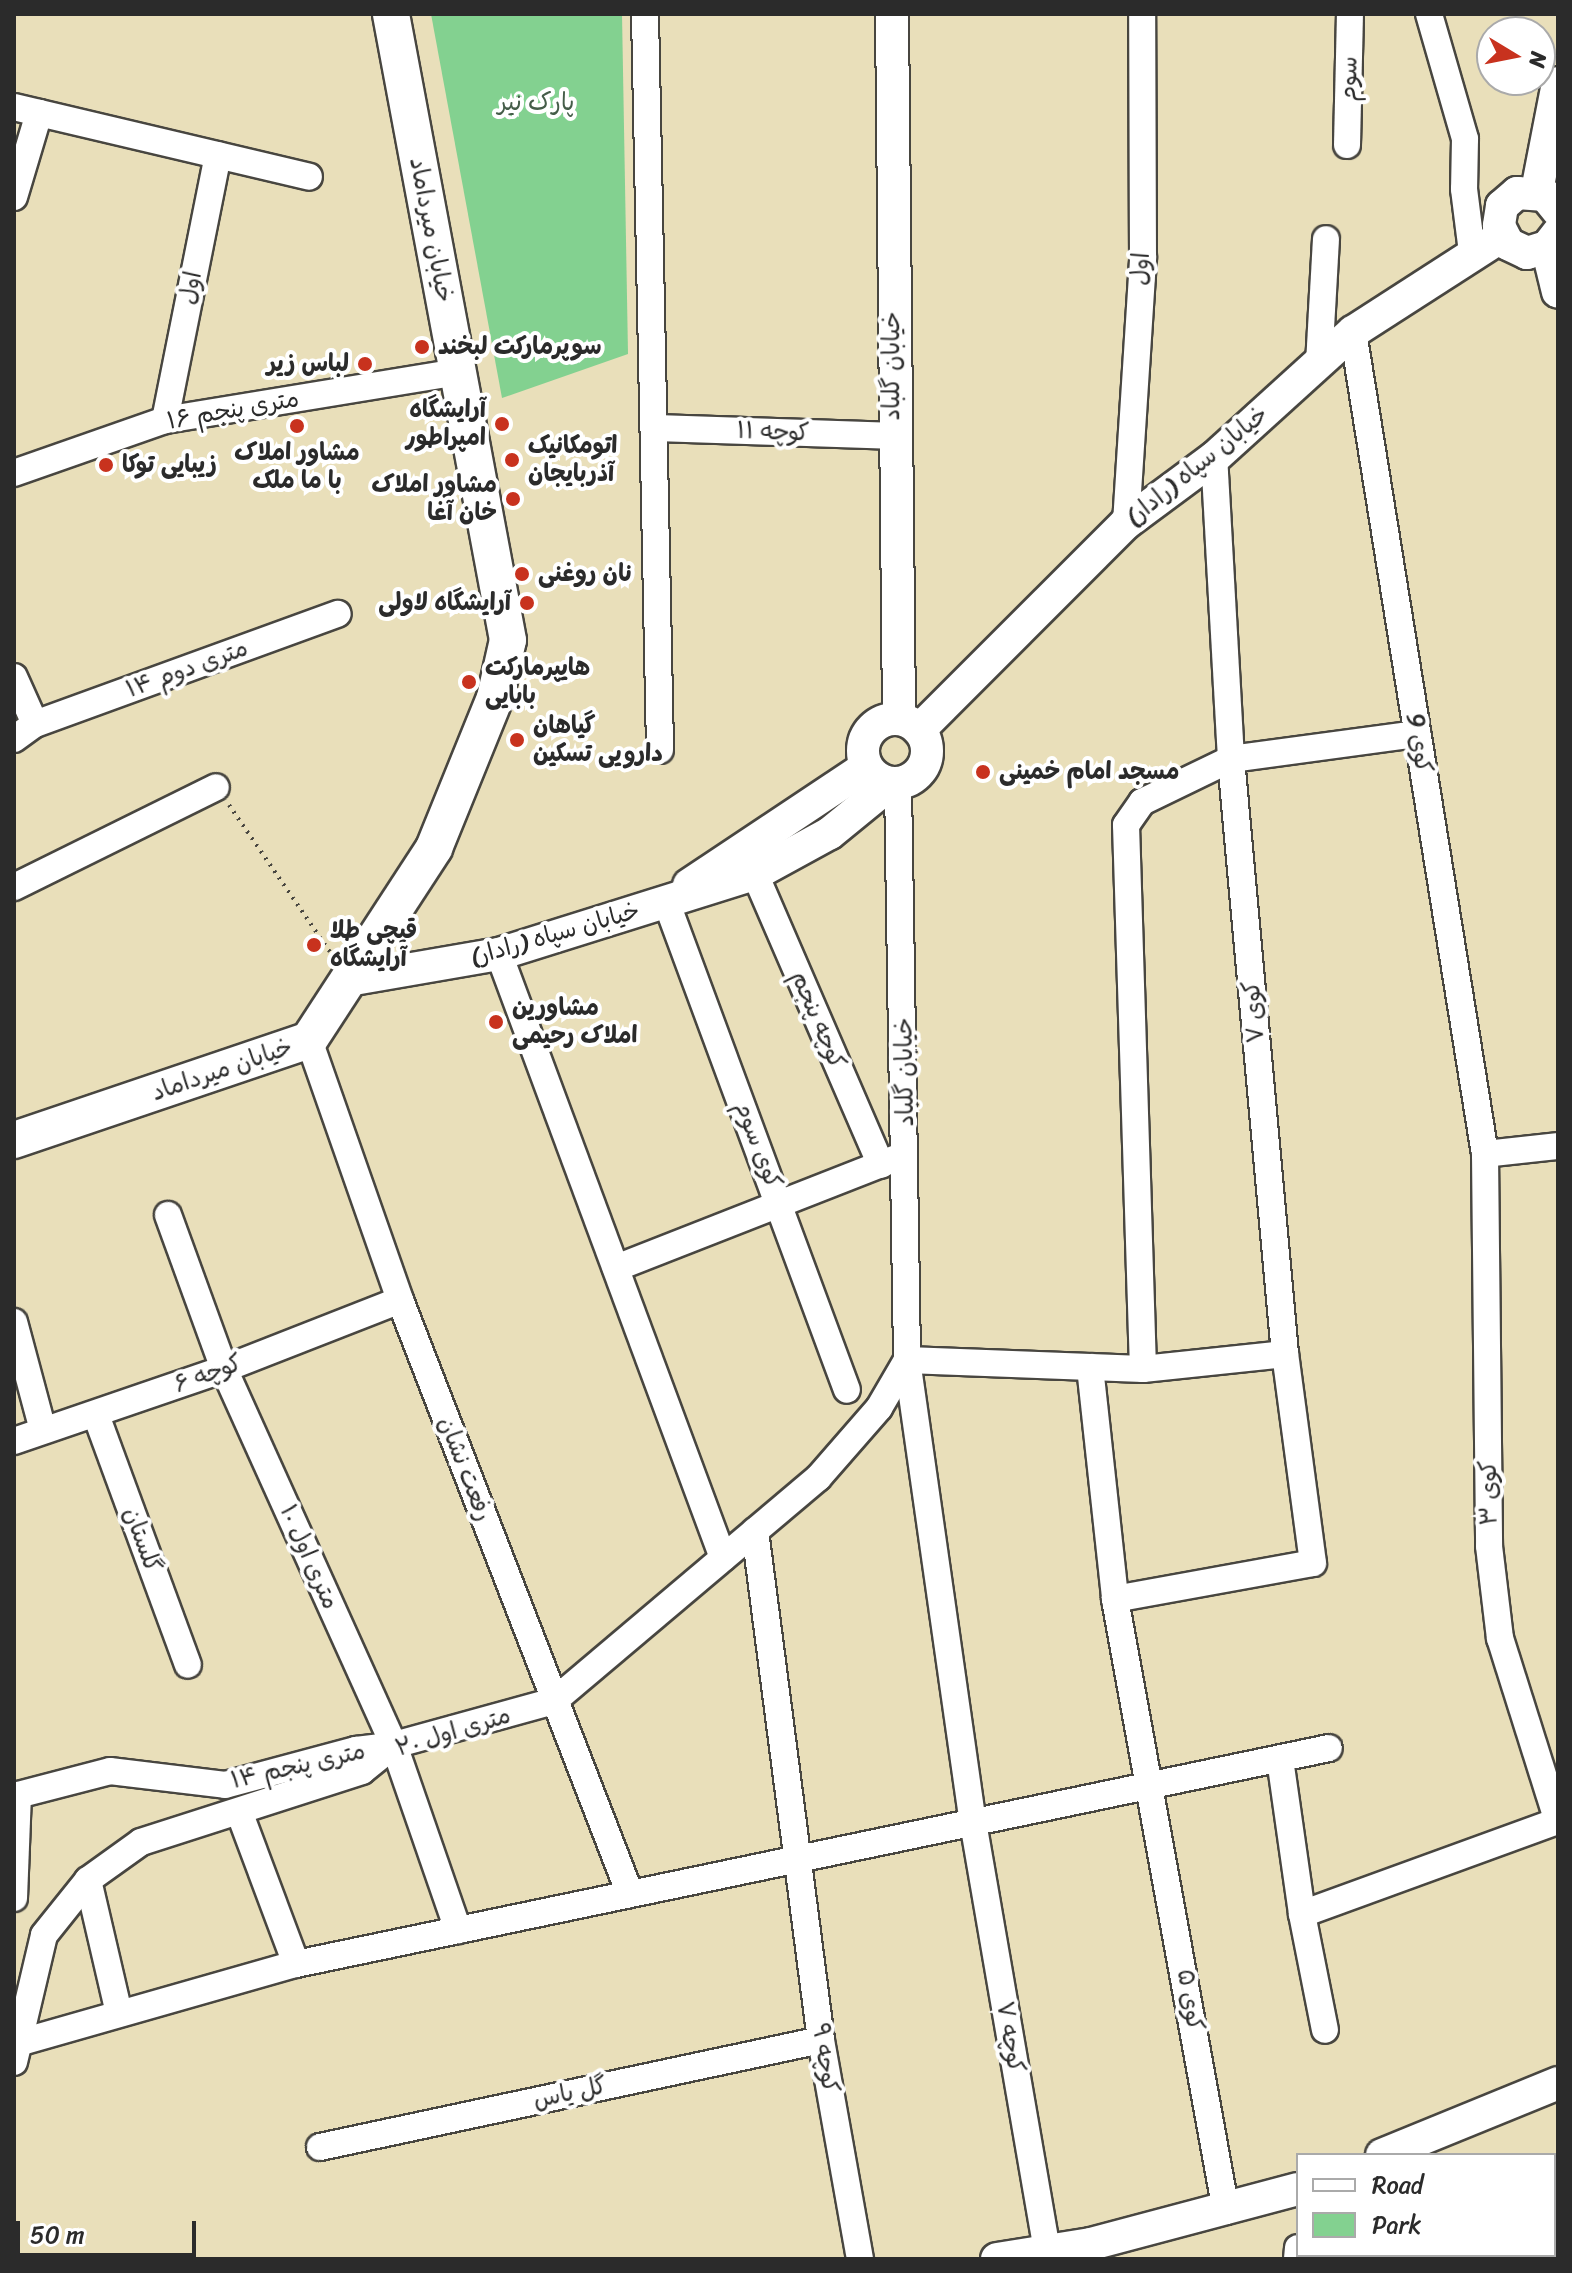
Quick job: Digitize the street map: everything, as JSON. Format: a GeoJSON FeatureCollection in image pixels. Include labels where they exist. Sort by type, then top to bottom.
{"type":"FeatureCollection","features":[{"type":"Feature","properties":{"kind":"main road","name":"خیابان میرداماد"},"geometry":{"type":"LineString","coordinates":[[14,1140],[309,1040],[434,848],[475,757],[508,640],[391,14]]}},
{"type":"Feature","properties":{"kind":"street"},"geometry":{"type":"LineString","coordinates":[[645,14],[660,750]]}},
{"type":"Feature","properties":{"kind":"street","name":"خیابان گلباد"},"geometry":{"type":"LineString","coordinates":[[892,14],[892,436],[909,724]]}},
{"type":"Feature","properties":{"kind":"street","name":"اول"},"geometry":{"type":"LineString","coordinates":[[1126,523],[1143,257],[1142,14]]}},
{"type":"Feature","properties":{"kind":"street","name":"سوم"},"geometry":{"type":"LineString","coordinates":[[1347,145],[1350,14]]}},
{"type":"Feature","properties":{"kind":"street"},"geometry":{"type":"LineString","coordinates":[[1429,14],[1465,139],[1464,189],[1472,252]]}},
{"type":"Feature","properties":{"kind":"street"},"geometry":{"type":"LineString","coordinates":[[1558,83],[1551,197],[1517,193],[1502,206],[1502,236],[1527,253],[1555,236],[1558,292]]}},
{"type":"Feature","properties":{"kind":"street"},"geometry":{"type":"LineString","coordinates":[[14,197],[26,110],[309,177]]}},
{"type":"Feature","properties":{"kind":"street","name":"اول"},"geometry":{"type":"LineString","coordinates":[[165,420],[218,155]]}},
{"type":"Feature","properties":{"kind":"street","name":"خیابان سپاه (رادار)"},"geometry":{"type":"LineString","coordinates":[[909,724],[1126,523],[1214,458],[1353,332],[1472,252],[1502,236]]}},
{"type":"Feature","properties":{"kind":"street"},"geometry":{"type":"LineString","coordinates":[[1319,364],[1326,239]]}},
{"type":"Feature","properties":{"kind":"street","name":"کوی 9"},"geometry":{"type":"LineString","coordinates":[[1353,332],[1485,1154]]}},
{"type":"Feature","properties":{"kind":"street","name":"۱۶ متری پنجم"},"geometry":{"type":"LineString","coordinates":[[14,473],[165,420],[458,372]]}},
{"type":"Feature","properties":{"kind":"street","name":"کوچه ۱۱"},"geometry":{"type":"LineString","coordinates":[[654,428],[892,436]]}},
{"type":"Feature","properties":{"kind":"street","name":"کوی ۷"},"geometry":{"type":"LineString","coordinates":[[1115,1599],[1313,1563],[1285,1354],[1231,759],[1214,458]]}},
{"type":"Feature","properties":{"kind":"street","name":"۱۴ متری دوم"},"geometry":{"type":"LineString","coordinates":[[14,677],[25,731],[338,614]]}},
{"type":"Feature","properties":{"kind":"street"},"geometry":{"type":"LineString","coordinates":[[885,720],[909,724],[927,756],[912,779],[885,778],[864,739],[885,720]]}},
{"type":"Feature","properties":{"kind":"street"},"geometry":{"type":"LineString","coordinates":[[1143,1369],[1126,825],[1142,802],[1231,759],[1417,734]]}},
{"type":"Feature","properties":{"kind":"street","name":"خیابان گلباد"},"geometry":{"type":"LineString","coordinates":[[885,778],[906,1153],[907,1360],[973,1822]]}},
{"type":"Feature","properties":{"kind":"street","name":"خیابان سپاه (رادار)"},"geometry":{"type":"LineString","coordinates":[[348,980],[499,954],[755,874],[830,833],[885,778]]}},
{"type":"Feature","properties":{"kind":"street","name":"خیابان سپاه (رادار)"},"geometry":{"type":"LineString","coordinates":[[666,901],[885,778]]}},
{"type":"Feature","properties":{"kind":"street"},"geometry":{"type":"LineString","coordinates":[[14,887],[216,787]]}},
{"type":"Feature","properties":{"kind":"street","name":"کوچه پنجم"},"geometry":{"type":"LineString","coordinates":[[755,874],[881,1165]]}},
{"type":"Feature","properties":{"kind":"street","name":"کوی سوم"},"geometry":{"type":"LineString","coordinates":[[666,901],[847,1390]]}},
{"type":"Feature","properties":{"kind":"street"},"geometry":{"type":"LineString","coordinates":[[499,954],[723,1558]]}},
{"type":"Feature","properties":{"kind":"street","name":"رفعت نشان"},"geometry":{"type":"LineString","coordinates":[[309,1040],[400,1300],[630,1894]]}},
{"type":"Feature","properties":{"kind":"street"},"geometry":{"type":"LineString","coordinates":[[1485,1154],[1558,1146]]}},
{"type":"Feature","properties":{"kind":"street"},"geometry":{"type":"LineString","coordinates":[[616,1268],[906,1153]]}},
{"type":"Feature","properties":{"kind":"street","name":"کوی ۳"},"geometry":{"type":"LineString","coordinates":[[1485,1154],[1489,1546],[1500,1638],[1558,1822]]}},
{"type":"Feature","properties":{"kind":"street","name":"۱۰ متری اول"},"geometry":{"type":"LineString","coordinates":[[168,1215],[224,1369],[394,1745],[458,1930]]}},
{"type":"Feature","properties":{"kind":"street","name":"کوچه ۶"},"geometry":{"type":"LineString","coordinates":[[14,1441],[224,1369],[400,1300]]}},
{"type":"Feature","properties":{"kind":"street"},"geometry":{"type":"LineString","coordinates":[[14,1322],[43,1430]]}},
{"type":"Feature","properties":{"kind":"street"},"geometry":{"type":"LineString","coordinates":[[907,1360],[1143,1369],[1285,1354]]}},
{"type":"Feature","properties":{"kind":"street","name":"۲۰ متری اول"},"geometry":{"type":"LineString","coordinates":[[16,2053],[44,1935],[88,1880],[141,1842],[240,1814],[362,1771],[394,1745],[554,1701],[818,1478],[879,1408],[907,1360]]}},
{"type":"Feature","properties":{"kind":"street","name":"کوی ۵"},"geometry":{"type":"LineString","coordinates":[[1090,1367],[1115,1599],[1153,1788],[1226,2211]]}},
{"type":"Feature","properties":{"kind":"street","name":"گلستان"},"geometry":{"type":"LineString","coordinates":[[96,1415],[188,1665]]}},
{"type":"Feature","properties":{"kind":"street","name":"کوچه ۹"},"geometry":{"type":"LineString","coordinates":[[755,1531],[821,2040],[860,2259]]}},
{"type":"Feature","properties":{"kind":"street","name":"۱۴ متری پنجم"},"geometry":{"type":"LineString","coordinates":[[16,1796],[110,1771],[225,1785],[356,1750],[394,1745]]}},
{"type":"Feature","properties":{"kind":"street"},"geometry":{"type":"LineString","coordinates":[[16,2053],[119,2013],[296,1964],[798,1856],[1153,1788],[1329,1748]]}},
{"type":"Feature","properties":{"kind":"street"},"geometry":{"type":"LineString","coordinates":[[1280,1759],[1302,1914],[1325,2030]]}},
{"type":"Feature","properties":{"kind":"street"},"geometry":{"type":"LineString","coordinates":[[14,1898],[16,1796]]}},
{"type":"Feature","properties":{"kind":"street"},"geometry":{"type":"LineString","coordinates":[[240,1814],[296,1964]]}},
{"type":"Feature","properties":{"kind":"street","name":"کوچه ۷"},"geometry":{"type":"LineString","coordinates":[[973,1822],[1047,2251]]}},
{"type":"Feature","properties":{"kind":"street"},"geometry":{"type":"LineString","coordinates":[[1302,1914],[1558,1822]]}},
{"type":"Feature","properties":{"kind":"street"},"geometry":{"type":"LineString","coordinates":[[88,1880],[119,2013]]}},
{"type":"Feature","properties":{"kind":"street","name":"گل یاس"},"geometry":{"type":"LineString","coordinates":[[320,2147],[821,2040]]}},
{"type":"Feature","properties":{"kind":"street"},"geometry":{"type":"LineString","coordinates":[[1387,2153],[1558,2083]]}},
{"type":"Feature","properties":{"kind":"street"},"geometry":{"type":"LineString","coordinates":[[997,2259],[1047,2251],[1090,2252],[1296,2190]]}},
{"type":"Feature","properties":{"kind":"path"},"geometry":{"type":"LineString","coordinates":[[216,787],[348,980]]}},
{"type":"Feature","properties":{"kind":"green space","name":"پارک نیر"},"geometry":{"type":"Polygon","coordinates":[[[431,14],[622,14],[628,354],[502,398],[431,14]]]}},
{"type":"Feature","properties":{"kind":"place","name":"سوپرمارکت لبخند"},"geometry":{"type":"Point","coordinates":[422,347]}},
{"type":"Feature","properties":{"kind":"place","name":"لباس زیر"},"geometry":{"type":"Point","coordinates":[365,364]}},
{"type":"Feature","properties":{"kind":"place","name":"آرایشگاه امپراطور"},"geometry":{"type":"Point","coordinates":[502,424]}},
{"type":"Feature","properties":{"kind":"place","name":"مشاور املاک با ما ملک"},"geometry":{"type":"Point","coordinates":[297,426]}},
{"type":"Feature","properties":{"kind":"place","name":"اتومکانیک آذربایجان"},"geometry":{"type":"Point","coordinates":[512,460]}},
{"type":"Feature","properties":{"kind":"place","name":"زیبایی توکا"},"geometry":{"type":"Point","coordinates":[106,465]}},
{"type":"Feature","properties":{"kind":"place","name":"مشاور املاک خان آغا"},"geometry":{"type":"Point","coordinates":[513,499]}},
{"type":"Feature","properties":{"kind":"place","name":"نان روغنی"},"geometry":{"type":"Point","coordinates":[522,574]}},
{"type":"Feature","properties":{"kind":"place","name":"آرایشگاه لاولی"},"geometry":{"type":"Point","coordinates":[527,603]}},
{"type":"Feature","properties":{"kind":"place","name":"هایپرمارکت بابایی"},"geometry":{"type":"Point","coordinates":[469,682]}},
{"type":"Feature","properties":{"kind":"place","name":"گیاهان دارویی تسکین"},"geometry":{"type":"Point","coordinates":[517,740]}},
{"type":"Feature","properties":{"kind":"place","name":"مسجد امام خمینی"},"geometry":{"type":"Point","coordinates":[983,772]}},
{"type":"Feature","properties":{"kind":"place","name":"قیچی طلا آرایشگاه"},"geometry":{"type":"Point","coordinates":[314,945]}},
{"type":"Feature","properties":{"kind":"place","name":"مشاورین املاک رحیمی"},"geometry":{"type":"Point","coordinates":[496,1022]}}]}
